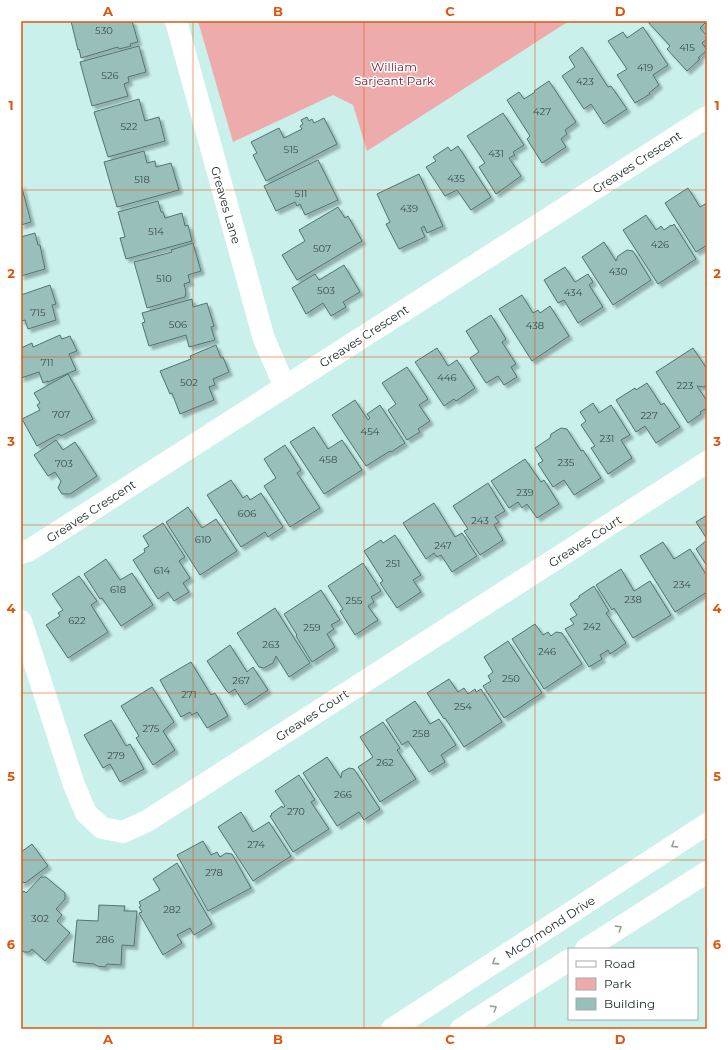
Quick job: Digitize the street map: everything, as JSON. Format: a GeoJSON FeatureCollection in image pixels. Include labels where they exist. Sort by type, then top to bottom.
{"type":"FeatureCollection","features":[{"type":"Feature","properties":{"kind":"street","name":"Greaves Lane"},"geometry":{"type":"LineString","coordinates":[[176,21],[264,339],[285,387]]}},
{"type":"Feature","properties":{"kind":"street","name":"Greaves Crescent"},"geometry":{"type":"LineString","coordinates":[[21,553],[35,547],[707,117]]}},
{"type":"Feature","properties":{"kind":"street","name":"Greaves Court"},"geometry":{"type":"LineString","coordinates":[[21,621],[74,785],[86,813],[102,828],[123,832],[147,821],[707,462]]}},
{"type":"Feature","properties":{"kind":"street","name":"McOrmond Drive"},"geometry":{"type":"LineString","coordinates":[[392,1029],[707,824]]}},
{"type":"Feature","properties":{"kind":"street"},"geometry":{"type":"LineString","coordinates":[[588,948],[707,872]]}},
{"type":"Feature","properties":{"kind":"street"},"geometry":{"type":"LineString","coordinates":[[461,1029],[568,961]]}},
{"type":"Feature","properties":{"kind":"green space","name":"William Sarjeant Park"},"geometry":{"type":"Polygon","coordinates":[[[198,21],[569,21],[367,151],[353,105],[333,95],[233,142],[198,21]]]}},
{"type":"Feature","properties":{"kind":"building"},"geometry":{"type":"Polygon","coordinates":[[[71,21],[132,21],[138,42],[130,44],[131,46],[119,49],[118,47],[81,58],[71,21]]]}},
{"type":"Feature","properties":{"kind":"building"},"geometry":{"type":"Polygon","coordinates":[[[647,21],[707,21],[700,28],[707,36],[707,39],[702,43],[707,50],[687,71],[667,49],[670,46],[647,21]]]}},
{"type":"Feature","properties":{"kind":"building"},"geometry":{"type":"Polygon","coordinates":[[[643,27],[668,65],[653,75],[659,85],[649,93],[650,94],[635,103],[617,75],[627,69],[608,41],[623,32],[627,38],[643,27]]]}},
{"type":"Feature","properties":{"kind":"building"},"geometry":{"type":"Polygon","coordinates":[[[139,46],[146,72],[128,77],[129,82],[124,84],[128,96],[92,106],[80,62],[139,46]]]}},
{"type":"Feature","properties":{"kind":"building"},"geometry":{"type":"Polygon","coordinates":[[[582,47],[608,87],[611,86],[627,109],[604,124],[591,104],[584,109],[562,76],[575,67],[569,57],[582,47]]]}},
{"type":"Feature","properties":{"kind":"building"},"geometry":{"type":"Polygon","coordinates":[[[549,81],[576,122],[565,130],[567,134],[561,139],[566,147],[542,163],[527,139],[530,136],[507,100],[519,92],[524,99],[549,81]]]}},
{"type":"Feature","properties":{"kind":"building"},"geometry":{"type":"Polygon","coordinates":[[[139,99],[145,121],[159,117],[165,141],[108,157],[94,112],[139,99]]]}},
{"type":"Feature","properties":{"kind":"building"},"geometry":{"type":"Polygon","coordinates":[[[503,113],[524,145],[513,152],[515,155],[509,158],[521,176],[496,194],[479,167],[485,163],[467,136],[503,113]]]}},
{"type":"Feature","properties":{"kind":"building"},"geometry":{"type":"Polygon","coordinates":[[[307,117],[309,121],[312,119],[314,123],[324,118],[337,144],[266,181],[253,155],[257,153],[251,142],[279,128],[284,138],[302,129],[300,126],[303,124],[301,120],[307,117]]]}},
{"type":"Feature","properties":{"kind":"building"},"geometry":{"type":"Polygon","coordinates":[[[458,146],[491,197],[471,210],[457,190],[445,196],[426,167],[436,161],[433,157],[448,147],[451,151],[458,146]]]}},
{"type":"Feature","properties":{"kind":"building"},"geometry":{"type":"Polygon","coordinates":[[[144,151],[147,163],[155,161],[156,167],[171,163],[179,190],[117,207],[104,162],[144,151]]]}},
{"type":"Feature","properties":{"kind":"building"},"geometry":{"type":"Polygon","coordinates":[[[318,160],[338,200],[305,215],[300,204],[297,206],[295,202],[276,211],[264,186],[318,160]]]}},
{"type":"Feature","properties":{"kind":"building"},"geometry":{"type":"Polygon","coordinates":[[[419,174],[443,226],[427,233],[424,226],[421,228],[425,237],[399,249],[386,224],[390,222],[377,194],[419,174]]]}},
{"type":"Feature","properties":{"kind":"building"},"geometry":{"type":"Polygon","coordinates":[[[21,184],[31,222],[21,225],[21,184]]]}},
{"type":"Feature","properties":{"kind":"building"},"geometry":{"type":"Polygon","coordinates":[[[688,188],[700,207],[707,203],[707,245],[696,252],[665,203],[688,188]]]}},
{"type":"Feature","properties":{"kind":"building"},"geometry":{"type":"Polygon","coordinates":[[[158,201],[161,212],[163,212],[165,218],[182,213],[185,226],[188,225],[192,241],[126,259],[120,238],[125,237],[118,212],[158,201]]]}},
{"type":"Feature","properties":{"kind":"building"},"geometry":{"type":"Polygon","coordinates":[[[338,207],[345,218],[348,216],[362,241],[297,280],[282,255],[305,241],[299,230],[338,207]]]}},
{"type":"Feature","properties":{"kind":"building"},"geometry":{"type":"Polygon","coordinates":[[[646,215],[656,230],[661,226],[664,230],[674,224],[696,259],[658,284],[623,230],[646,215]]]}},
{"type":"Feature","properties":{"kind":"building"},"geometry":{"type":"Polygon","coordinates":[[[35,233],[38,245],[40,245],[45,269],[21,276],[21,237],[35,233]]]}},
{"type":"Feature","properties":{"kind":"building"},"geometry":{"type":"Polygon","coordinates":[[[604,242],[616,261],[618,256],[627,250],[633,251],[651,280],[613,305],[582,257],[604,242]]]}},
{"type":"Feature","properties":{"kind":"building"},"geometry":{"type":"Polygon","coordinates":[[[193,243],[201,271],[188,275],[190,282],[184,284],[186,292],[185,297],[147,308],[134,262],[172,252],[171,250],[193,243]]]}},
{"type":"Feature","properties":{"kind":"building"},"geometry":{"type":"Polygon","coordinates":[[[344,265],[360,292],[343,302],[346,307],[331,316],[323,303],[306,314],[292,288],[315,274],[319,280],[344,265]]]}},
{"type":"Feature","properties":{"kind":"building"},"geometry":{"type":"Polygon","coordinates":[[[565,267],[575,282],[588,274],[593,282],[589,285],[603,307],[578,323],[564,300],[558,303],[544,280],[565,267]]]}},
{"type":"Feature","properties":{"kind":"building"},"geometry":{"type":"Polygon","coordinates":[[[50,285],[56,304],[52,305],[56,320],[28,329],[25,320],[21,321],[21,295],[50,285]]]}},
{"type":"Feature","properties":{"kind":"building"},"geometry":{"type":"Polygon","coordinates":[[[522,295],[533,313],[538,310],[540,313],[550,306],[569,336],[532,361],[499,309],[522,295]]]}},
{"type":"Feature","properties":{"kind":"building"},"geometry":{"type":"Polygon","coordinates":[[[192,299],[193,307],[207,303],[214,326],[211,327],[215,340],[189,347],[186,335],[149,346],[142,323],[145,322],[142,313],[192,299]]]}},
{"type":"Feature","properties":{"kind":"building"},"geometry":{"type":"Polygon","coordinates":[[[491,315],[506,339],[502,342],[516,364],[511,367],[517,377],[504,385],[498,376],[486,383],[470,358],[479,352],[466,331],[491,315]]]}},
{"type":"Feature","properties":{"kind":"building"},"geometry":{"type":"Polygon","coordinates":[[[60,335],[62,339],[70,336],[77,351],[69,354],[76,370],[43,383],[39,372],[21,378],[21,348],[32,343],[33,347],[60,335]]]}},
{"type":"Feature","properties":{"kind":"building"},"geometry":{"type":"Polygon","coordinates":[[[216,345],[229,372],[213,379],[215,385],[209,387],[214,400],[180,414],[172,393],[170,394],[160,371],[191,359],[190,356],[216,345]]]}},
{"type":"Feature","properties":{"kind":"building"},"geometry":{"type":"Polygon","coordinates":[[[437,348],[448,366],[457,360],[475,388],[456,401],[454,399],[444,406],[415,362],[437,348]]]}},
{"type":"Feature","properties":{"kind":"building"},"geometry":{"type":"Polygon","coordinates":[[[693,348],[707,369],[707,384],[704,387],[697,386],[707,401],[707,408],[688,423],[656,372],[693,348]]]}},
{"type":"Feature","properties":{"kind":"building"},"geometry":{"type":"Polygon","coordinates":[[[407,367],[428,399],[419,405],[430,421],[418,429],[420,432],[407,440],[388,410],[396,404],[382,383],[407,367]]]}},
{"type":"Feature","properties":{"kind":"building"},"geometry":{"type":"Polygon","coordinates":[[[68,374],[93,419],[61,436],[59,434],[37,446],[22,419],[40,410],[37,405],[40,403],[34,393],[68,374]]]}},
{"type":"Feature","properties":{"kind":"building"},"geometry":{"type":"Polygon","coordinates":[[[647,383],[661,405],[664,403],[680,427],[656,443],[645,426],[636,432],[616,400],[635,388],[636,390],[647,383]]]}},
{"type":"Feature","properties":{"kind":"building"},"geometry":{"type":"Polygon","coordinates":[[[355,400],[368,420],[370,418],[367,414],[380,405],[405,443],[366,466],[332,415],[355,400]]]}},
{"type":"Feature","properties":{"kind":"building"},"geometry":{"type":"Polygon","coordinates":[[[593,403],[599,413],[611,405],[630,435],[621,440],[632,458],[608,474],[591,448],[595,446],[581,425],[586,421],[580,412],[593,403]]]}},
{"type":"Feature","properties":{"kind":"building"},"geometry":{"type":"Polygon","coordinates":[[[314,427],[328,449],[342,440],[362,470],[324,494],[290,442],[314,427]]]}},
{"type":"Feature","properties":{"kind":"building"},"geometry":{"type":"Polygon","coordinates":[[[561,428],[567,429],[601,478],[574,495],[564,480],[553,487],[538,464],[543,461],[535,448],[550,438],[551,434],[561,428]]]}},
{"type":"Feature","properties":{"kind":"building"},"geometry":{"type":"Polygon","coordinates":[[[56,440],[63,450],[75,442],[97,476],[70,494],[62,494],[58,488],[61,481],[55,472],[48,476],[34,455],[56,440]]]}},
{"type":"Feature","properties":{"kind":"building"},"geometry":{"type":"Polygon","coordinates":[[[285,445],[301,470],[297,473],[320,508],[290,527],[264,486],[276,478],[264,459],[285,445]]]}},
{"type":"Feature","properties":{"kind":"building"},"geometry":{"type":"Polygon","coordinates":[[[525,459],[541,482],[544,480],[559,504],[537,518],[527,504],[522,508],[518,502],[509,508],[491,481],[525,459]]]}},
{"type":"Feature","properties":{"kind":"building"},"geometry":{"type":"Polygon","coordinates":[[[231,480],[243,498],[247,495],[250,500],[261,493],[283,527],[268,537],[265,532],[241,547],[207,495],[231,480]]]}},
{"type":"Feature","properties":{"kind":"building"},"geometry":{"type":"Polygon","coordinates":[[[488,483],[505,511],[495,517],[499,522],[494,525],[503,540],[480,555],[464,531],[468,529],[453,506],[488,483]]]}},
{"type":"Feature","properties":{"kind":"building"},"geometry":{"type":"Polygon","coordinates":[[[434,503],[455,537],[462,533],[477,556],[452,572],[441,555],[437,557],[434,553],[426,559],[403,523],[434,503]]]}},
{"type":"Feature","properties":{"kind":"building"},"geometry":{"type":"Polygon","coordinates":[[[188,507],[202,528],[216,519],[237,551],[200,575],[166,522],[188,507]]]}},
{"type":"Feature","properties":{"kind":"building"},"geometry":{"type":"Polygon","coordinates":[[[707,515],[707,539],[696,522],[707,515]]]}},
{"type":"Feature","properties":{"kind":"building"},"geometry":{"type":"Polygon","coordinates":[[[163,523],[185,557],[179,561],[190,578],[183,583],[189,592],[174,601],[168,592],[158,599],[133,560],[145,552],[144,549],[149,546],[143,536],[163,523]]]}},
{"type":"Feature","properties":{"kind":"building"},"geometry":{"type":"Polygon","coordinates":[[[395,535],[421,575],[413,580],[421,592],[397,608],[380,583],[383,581],[364,551],[381,540],[383,543],[395,535]]]}},
{"type":"Feature","properties":{"kind":"building"},"geometry":{"type":"Polygon","coordinates":[[[707,540],[707,566],[696,549],[707,540]]]}},
{"type":"Feature","properties":{"kind":"building"},"geometry":{"type":"Polygon","coordinates":[[[663,542],[674,559],[690,549],[707,576],[707,592],[675,612],[640,556],[663,542]]]}},
{"type":"Feature","properties":{"kind":"building"},"geometry":{"type":"Polygon","coordinates":[[[106,559],[120,580],[132,573],[153,605],[121,626],[102,598],[100,599],[84,574],[106,559]]]}},
{"type":"Feature","properties":{"kind":"building"},"geometry":{"type":"Polygon","coordinates":[[[363,563],[381,591],[371,597],[374,602],[368,606],[378,620],[355,635],[340,611],[343,609],[328,586],[363,563]]]}},
{"type":"Feature","properties":{"kind":"building"},"geometry":{"type":"Polygon","coordinates":[[[621,569],[634,591],[650,581],[671,615],[633,638],[614,608],[612,610],[596,585],[621,569]]]}},
{"type":"Feature","properties":{"kind":"building"},"geometry":{"type":"Polygon","coordinates":[[[79,576],[97,601],[91,605],[108,632],[68,658],[46,625],[60,616],[58,613],[63,610],[52,594],[79,576]]]}},
{"type":"Feature","properties":{"kind":"building"},"geometry":{"type":"Polygon","coordinates":[[[594,586],[609,611],[606,613],[626,643],[610,654],[608,650],[600,655],[602,659],[589,667],[565,629],[574,624],[570,619],[577,615],[570,604],[594,586]]]}},
{"type":"Feature","properties":{"kind":"building"},"geometry":{"type":"Polygon","coordinates":[[[321,590],[340,620],[331,625],[334,629],[327,634],[335,647],[312,662],[284,614],[321,590]]]}},
{"type":"Feature","properties":{"kind":"building"},"geometry":{"type":"Polygon","coordinates":[[[275,608],[310,663],[289,677],[276,656],[273,663],[264,668],[259,667],[237,633],[275,608]]]}},
{"type":"Feature","properties":{"kind":"building"},"geometry":{"type":"Polygon","coordinates":[[[535,624],[543,635],[548,632],[551,636],[556,632],[562,633],[582,664],[544,689],[512,639],[535,624]]]}},
{"type":"Feature","properties":{"kind":"building"},"geometry":{"type":"Polygon","coordinates":[[[508,641],[542,693],[504,718],[483,686],[491,681],[488,676],[493,672],[484,657],[508,641]]]}},
{"type":"Feature","properties":{"kind":"building"},"geometry":{"type":"Polygon","coordinates":[[[230,645],[247,672],[253,667],[268,690],[245,705],[235,689],[229,693],[226,690],[207,661],[230,645]]]}},
{"type":"Feature","properties":{"kind":"building"},"geometry":{"type":"Polygon","coordinates":[[[191,662],[211,695],[215,693],[228,716],[207,728],[197,712],[192,715],[190,712],[181,717],[160,680],[191,662]]]}},
{"type":"Feature","properties":{"kind":"building"},"geometry":{"type":"Polygon","coordinates":[[[449,679],[458,692],[464,688],[468,694],[475,689],[476,692],[481,689],[502,722],[464,747],[427,693],[449,679]]]}},
{"type":"Feature","properties":{"kind":"building"},"geometry":{"type":"Polygon","coordinates":[[[152,687],[174,722],[163,731],[175,750],[153,765],[136,738],[139,736],[121,706],[152,687]]]}},
{"type":"Feature","properties":{"kind":"building"},"geometry":{"type":"Polygon","coordinates":[[[415,701],[430,724],[439,719],[456,745],[441,755],[445,762],[429,772],[408,741],[402,745],[386,720],[415,701]]]}},
{"type":"Feature","properties":{"kind":"building"},"geometry":{"type":"Polygon","coordinates":[[[111,720],[126,746],[130,744],[144,769],[120,782],[110,764],[103,768],[84,735],[111,720]]]}},
{"type":"Feature","properties":{"kind":"building"},"geometry":{"type":"Polygon","coordinates":[[[383,722],[400,748],[397,750],[416,779],[380,802],[358,767],[373,757],[360,737],[383,722]]]}},
{"type":"Feature","properties":{"kind":"building"},"geometry":{"type":"Polygon","coordinates":[[[327,757],[341,778],[342,772],[349,768],[354,769],[380,809],[364,820],[359,812],[337,826],[303,773],[327,757]]]}},
{"type":"Feature","properties":{"kind":"building"},"geometry":{"type":"Polygon","coordinates":[[[299,775],[315,800],[311,802],[329,829],[293,852],[270,816],[282,806],[283,808],[285,806],[275,791],[299,775]]]}},
{"type":"Feature","properties":{"kind":"building"},"geometry":{"type":"Polygon","coordinates":[[[241,812],[253,832],[269,822],[291,856],[253,881],[218,827],[241,812]]]}},
{"type":"Feature","properties":{"kind":"building"},"geometry":{"type":"Polygon","coordinates":[[[203,841],[211,855],[217,852],[220,857],[226,853],[232,854],[251,888],[208,911],[177,855],[203,841]]]}},
{"type":"Feature","properties":{"kind":"building"},"geometry":{"type":"Polygon","coordinates":[[[32,844],[48,866],[25,883],[24,882],[21,884],[21,852],[32,844]]]}},
{"type":"Feature","properties":{"kind":"building"},"geometry":{"type":"Polygon","coordinates":[[[177,863],[212,924],[194,935],[190,928],[177,935],[182,943],[163,955],[139,913],[142,912],[139,907],[141,906],[139,902],[160,890],[153,879],[177,863]]]}},
{"type":"Feature","properties":{"kind":"building"},"geometry":{"type":"Polygon","coordinates":[[[41,877],[46,877],[65,893],[65,899],[56,909],[62,915],[57,921],[70,933],[45,961],[32,949],[29,952],[24,952],[21,950],[21,894],[24,891],[26,893],[41,877]]]}},
{"type":"Feature","properties":{"kind":"building"},"geometry":{"type":"Polygon","coordinates":[[[99,905],[125,906],[124,911],[137,911],[134,946],[122,945],[121,965],[107,964],[105,967],[94,964],[73,962],[77,920],[98,921],[99,905]]]}}]}
